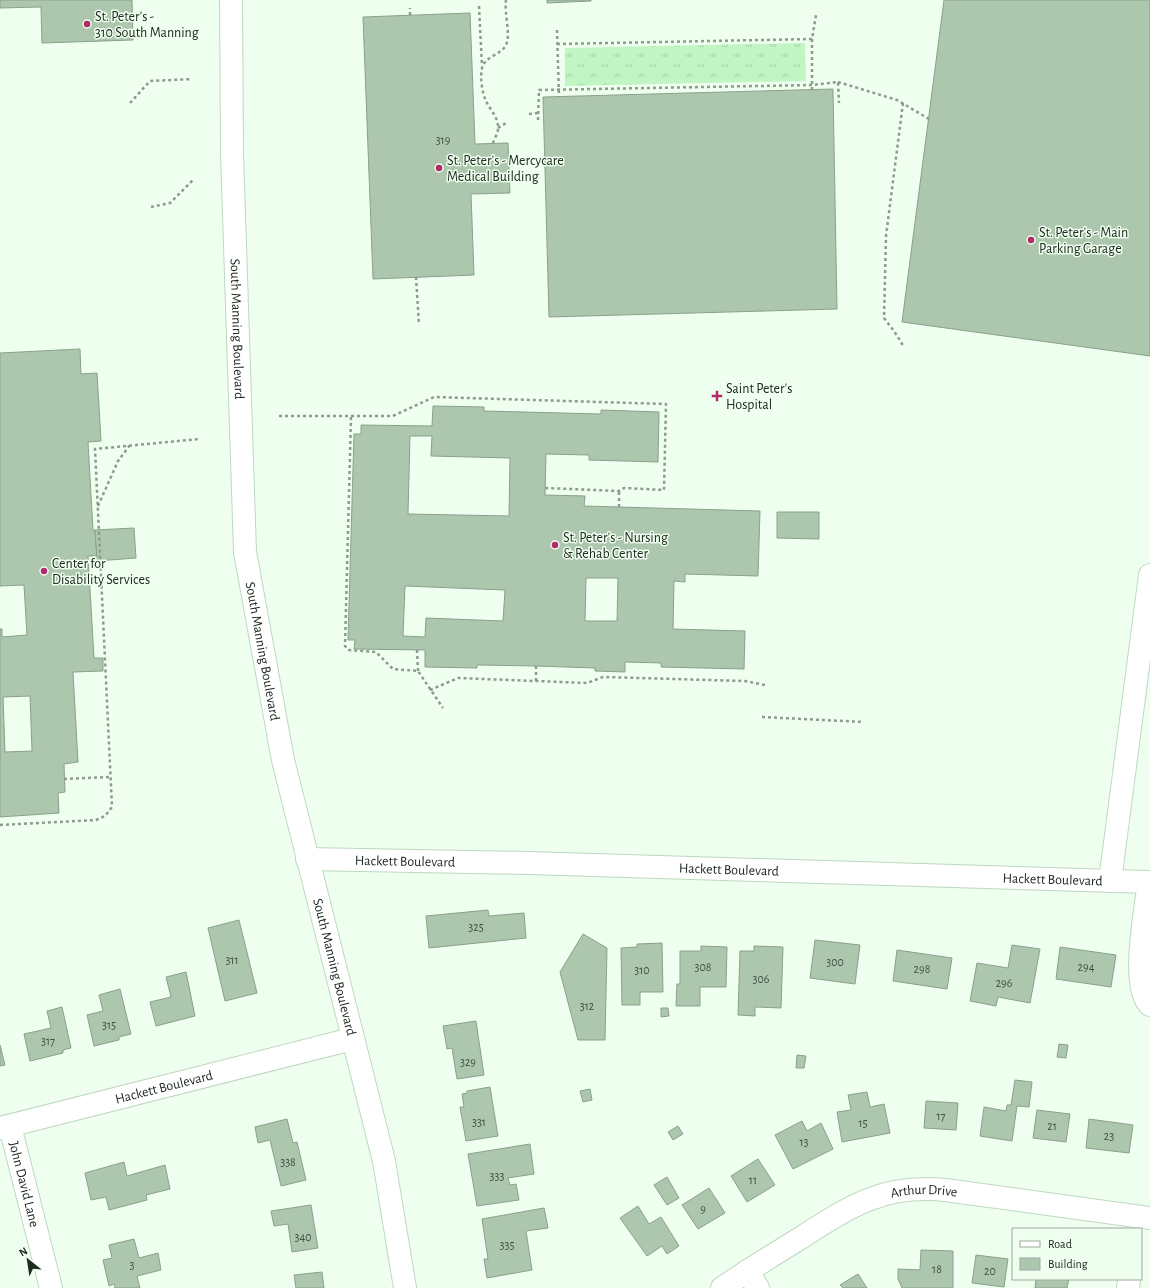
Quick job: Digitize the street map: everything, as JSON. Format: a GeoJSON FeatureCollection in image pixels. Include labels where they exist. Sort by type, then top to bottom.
{"type":"FeatureCollection","features":[{"type":"Feature","properties":{"kind":"street","name":"South Manning Boulevard"},"geometry":{"type":"LineString","coordinates":[[231,0],[232,153],[245,552],[283,760],[352,1039],[384,1161],[405,1288]]}},
{"type":"Feature","properties":{"kind":"street"},"geometry":{"type":"LineString","coordinates":[[1110,881],[1150,575]]}},
{"type":"Feature","properties":{"kind":"street","name":"Hackett Boulevard"},"geometry":{"type":"LineString","coordinates":[[307,859],[529,863],[1149,882]]}},
{"type":"Feature","properties":{"kind":"street"},"geometry":{"type":"LineString","coordinates":[[1149,882],[1140,964],[1142,995],[1150,1005]]}},
{"type":"Feature","properties":{"kind":"street","name":"Hackett Boulevard"},"geometry":{"type":"LineString","coordinates":[[5,1127],[352,1039]]}},
{"type":"Feature","properties":{"kind":"street","name":"John David Lane"},"geometry":{"type":"LineString","coordinates":[[5,1127],[51,1288]]}},
{"type":"Feature","properties":{"kind":"street","name":"Arthur Drive"},"geometry":{"type":"LineString","coordinates":[[722,1288],[753,1280],[851,1206],[877,1196],[904,1190],[945,1190],[1140,1221]]}},
{"type":"Feature","properties":{"kind":"path"},"geometry":{"type":"LineString","coordinates":[[482,67],[491,57],[505,47],[508,38],[505,23],[506,0]]}},
{"type":"Feature","properties":{"kind":"path"},"geometry":{"type":"LineString","coordinates":[[479,6],[482,91],[486,102],[495,115],[498,128],[492,143]]}},
{"type":"Feature","properties":{"kind":"path"},"geometry":{"type":"LineString","coordinates":[[410,8],[410,16]]}},
{"type":"Feature","properties":{"kind":"path"},"geometry":{"type":"LineString","coordinates":[[812,90],[812,39],[816,15]]}},
{"type":"Feature","properties":{"kind":"path"},"geometry":{"type":"LineString","coordinates":[[556,30],[559,97]]}},
{"type":"Feature","properties":{"kind":"path"},"geometry":{"type":"LineString","coordinates":[[557,44],[812,39]]}},
{"type":"Feature","properties":{"kind":"path"},"geometry":{"type":"LineString","coordinates":[[130,103],[150,81],[192,78]]}},
{"type":"Feature","properties":{"kind":"path"},"geometry":{"type":"LineString","coordinates":[[838,82],[839,103]]}},
{"type":"Feature","properties":{"kind":"path"},"geometry":{"type":"LineString","coordinates":[[538,120],[539,90],[812,85],[838,82],[897,100],[929,119]]}},
{"type":"Feature","properties":{"kind":"path"},"geometry":{"type":"LineString","coordinates":[[903,103],[886,236],[884,318],[904,347]]}},
{"type":"Feature","properties":{"kind":"path"},"geometry":{"type":"LineString","coordinates":[[529,114],[538,113]]}},
{"type":"Feature","properties":{"kind":"path"},"geometry":{"type":"LineString","coordinates":[[498,128],[506,124]]}},
{"type":"Feature","properties":{"kind":"path"},"geometry":{"type":"LineString","coordinates":[[151,208],[170,203],[194,179]]}},
{"type":"Feature","properties":{"kind":"path"},"geometry":{"type":"LineString","coordinates":[[416,277],[419,325]]}},
{"type":"Feature","properties":{"kind":"path"},"geometry":{"type":"LineString","coordinates":[[279,416],[393,416],[434,397],[666,404],[664,490],[624,488],[619,491],[545,488]]}},
{"type":"Feature","properties":{"kind":"path"},"geometry":{"type":"LineString","coordinates":[[351,417],[345,646],[349,650],[376,652],[393,669],[418,671]]}},
{"type":"Feature","properties":{"kind":"path"},"geometry":{"type":"LineString","coordinates":[[0,825],[101,819],[110,812],[113,802],[110,777],[95,448],[199,440]]}},
{"type":"Feature","properties":{"kind":"path"},"geometry":{"type":"LineString","coordinates":[[98,506],[118,461],[130,445]]}},
{"type":"Feature","properties":{"kind":"path"},"geometry":{"type":"LineString","coordinates":[[619,491],[619,507]]}},
{"type":"Feature","properties":{"kind":"path"},"geometry":{"type":"LineString","coordinates":[[417,650],[418,671],[443,708]]}},
{"type":"Feature","properties":{"kind":"path"},"geometry":{"type":"LineString","coordinates":[[536,666],[536,680]]}},
{"type":"Feature","properties":{"kind":"path"},"geometry":{"type":"LineString","coordinates":[[430,690],[458,678],[587,683],[603,677],[745,681],[764,685]]}},
{"type":"Feature","properties":{"kind":"path"},"geometry":{"type":"LineString","coordinates":[[762,718],[864,722]]}},
{"type":"Feature","properties":{"kind":"path"},"geometry":{"type":"LineString","coordinates":[[64,779],[110,777]]}},
{"type":"Feature","properties":{"kind":"green space"},"geometry":{"type":"Polygon","coordinates":[[[805,43],[806,81],[565,86],[565,48],[805,43]]]}},
{"type":"Feature","properties":{"kind":"building","name":"St. Peter's - 310 South Manning"},"geometry":{"type":"Polygon","coordinates":[[[0,0],[132,0],[133,40],[42,43],[41,7],[0,8],[0,0]]]}},
{"type":"Feature","properties":{"kind":"building"},"geometry":{"type":"Polygon","coordinates":[[[547,0],[591,0],[591,1],[547,3],[547,0]]]}},
{"type":"Feature","properties":{"kind":"building","name":"St. Peter's - Main Parking Garage"},"geometry":{"type":"Polygon","coordinates":[[[944,0],[1150,0],[1150,356],[902,322],[944,0]]]}},
{"type":"Feature","properties":{"kind":"building","name":"St. Peter's - Mercycare Medical Building"},"geometry":{"type":"Polygon","coordinates":[[[470,13],[475,144],[508,143],[510,193],[471,194],[474,275],[373,279],[363,17],[470,13]]]}},
{"type":"Feature","properties":{"kind":"building"},"geometry":{"type":"Polygon","coordinates":[[[833,89],[837,309],[549,317],[543,97],[833,89]]]}},
{"type":"Feature","properties":{"kind":"building","name":"Center for Disability Services"},"geometry":{"type":"Polygon","coordinates":[[[80,349],[81,374],[97,373],[101,441],[88,442],[93,530],[95,530],[97,556],[88,556],[94,658],[103,658],[103,671],[73,672],[78,762],[64,764],[65,792],[58,793],[59,813],[0,817],[0,629],[2,629],[2,637],[27,635],[24,585],[0,586],[0,353],[80,349]],[[30,696],[3,697],[5,752],[32,751],[30,696]]]}},
{"type":"Feature","properties":{"kind":"building","name":"St. Peter's - Nursing & Rehab Center"},"geometry":{"type":"Polygon","coordinates":[[[433,406],[484,407],[484,411],[601,414],[601,410],[659,412],[658,462],[589,460],[589,455],[546,454],[545,495],[585,496],[584,506],[760,511],[758,576],[685,574],[685,582],[674,581],[673,629],[745,631],[744,669],[661,667],[661,663],[625,662],[625,672],[595,671],[595,668],[536,666],[477,665],[477,668],[425,667],[425,650],[354,649],[355,640],[348,640],[354,434],[361,434],[361,425],[432,426],[433,406]],[[410,436],[408,514],[509,516],[510,458],[431,456],[432,436],[410,436]],[[586,578],[585,621],[617,621],[618,578],[586,578]],[[405,586],[403,636],[425,637],[426,618],[503,621],[505,590],[405,586]]]}},
{"type":"Feature","properties":{"kind":"building"},"geometry":{"type":"Polygon","coordinates":[[[777,512],[819,512],[819,539],[777,538],[777,512]]]}},
{"type":"Feature","properties":{"kind":"building"},"geometry":{"type":"Polygon","coordinates":[[[134,528],[136,558],[97,561],[95,530],[134,528]]]}},
{"type":"Feature","properties":{"kind":"building"},"geometry":{"type":"Polygon","coordinates":[[[488,910],[489,916],[524,913],[526,938],[429,948],[426,916],[488,910]]]}},
{"type":"Feature","properties":{"kind":"building"},"geometry":{"type":"Polygon","coordinates":[[[239,920],[257,993],[225,1001],[208,928],[239,920]]]}},
{"type":"Feature","properties":{"kind":"building"},"geometry":{"type":"Polygon","coordinates":[[[583,934],[607,948],[605,1040],[578,1040],[560,972],[583,934]]]}},
{"type":"Feature","properties":{"kind":"building"},"geometry":{"type":"Polygon","coordinates":[[[815,940],[860,945],[855,984],[810,978],[815,940]]]}},
{"type":"Feature","properties":{"kind":"building"},"geometry":{"type":"Polygon","coordinates":[[[662,943],[663,992],[640,992],[640,1005],[622,1005],[621,948],[637,947],[637,944],[662,943]]]}},
{"type":"Feature","properties":{"kind":"building"},"geometry":{"type":"Polygon","coordinates":[[[1012,945],[1040,949],[1030,1003],[998,997],[996,1006],[970,1001],[977,963],[1008,968],[1012,945]]]}},
{"type":"Feature","properties":{"kind":"building"},"geometry":{"type":"Polygon","coordinates":[[[701,946],[727,947],[726,987],[700,987],[700,1006],[676,1006],[677,984],[680,984],[680,951],[701,951],[701,946]]]}},
{"type":"Feature","properties":{"kind":"building"},"geometry":{"type":"Polygon","coordinates":[[[754,946],[783,947],[781,1008],[755,1007],[755,1016],[738,1015],[740,951],[754,951],[754,946]]]}},
{"type":"Feature","properties":{"kind":"building"},"geometry":{"type":"Polygon","coordinates":[[[1060,947],[1116,955],[1111,987],[1056,979],[1060,947]]]}},
{"type":"Feature","properties":{"kind":"building"},"geometry":{"type":"Polygon","coordinates":[[[897,950],[952,958],[947,989],[893,981],[897,950]]]}},
{"type":"Feature","properties":{"kind":"building"},"geometry":{"type":"Polygon","coordinates":[[[186,972],[195,1016],[156,1026],[150,1002],[171,997],[166,977],[186,972]]]}},
{"type":"Feature","properties":{"kind":"building"},"geometry":{"type":"Polygon","coordinates":[[[120,989],[131,1034],[119,1037],[119,1040],[94,1046],[87,1015],[103,1011],[99,995],[120,989]]]}},
{"type":"Feature","properties":{"kind":"building"},"geometry":{"type":"Polygon","coordinates":[[[62,1007],[71,1048],[63,1050],[63,1053],[30,1061],[24,1034],[51,1028],[47,1011],[62,1007]]]}},
{"type":"Feature","properties":{"kind":"building"},"geometry":{"type":"Polygon","coordinates":[[[661,1008],[668,1008],[669,1016],[661,1017],[661,1008]]]}},
{"type":"Feature","properties":{"kind":"building"},"geometry":{"type":"Polygon","coordinates":[[[476,1021],[484,1075],[457,1079],[452,1048],[447,1049],[443,1026],[476,1021]]]}},
{"type":"Feature","properties":{"kind":"building"},"geometry":{"type":"Polygon","coordinates":[[[1059,1044],[1068,1045],[1066,1058],[1057,1057],[1059,1044]]]}},
{"type":"Feature","properties":{"kind":"building"},"geometry":{"type":"Polygon","coordinates":[[[0,1045],[5,1065],[0,1066],[0,1045]]]}},
{"type":"Feature","properties":{"kind":"building"},"geometry":{"type":"Polygon","coordinates":[[[797,1055],[806,1056],[804,1068],[796,1068],[797,1055]]]}},
{"type":"Feature","properties":{"kind":"building"},"geometry":{"type":"Polygon","coordinates":[[[1015,1080],[1032,1082],[1029,1107],[1017,1106],[1012,1141],[980,1136],[984,1107],[1006,1111],[1007,1105],[1011,1105],[1015,1080]]]}},
{"type":"Feature","properties":{"kind":"building"},"geometry":{"type":"Polygon","coordinates":[[[490,1087],[498,1136],[466,1141],[460,1107],[464,1107],[462,1094],[467,1093],[467,1091],[490,1087]]]}},
{"type":"Feature","properties":{"kind":"building"},"geometry":{"type":"Polygon","coordinates":[[[590,1089],[592,1100],[583,1102],[580,1091],[590,1089]]]}},
{"type":"Feature","properties":{"kind":"building"},"geometry":{"type":"Polygon","coordinates":[[[867,1092],[870,1107],[884,1104],[890,1133],[842,1142],[837,1112],[851,1110],[848,1095],[867,1092]]]}},
{"type":"Feature","properties":{"kind":"building"},"geometry":{"type":"Polygon","coordinates":[[[926,1101],[958,1103],[956,1130],[924,1128],[926,1101]]]}},
{"type":"Feature","properties":{"kind":"building"},"geometry":{"type":"Polygon","coordinates":[[[1037,1110],[1070,1114],[1066,1142],[1033,1138],[1037,1110]]]}},
{"type":"Feature","properties":{"kind":"building"},"geometry":{"type":"Polygon","coordinates":[[[287,1119],[293,1143],[297,1142],[306,1180],[281,1186],[270,1140],[258,1143],[255,1127],[287,1119]]]}},
{"type":"Feature","properties":{"kind":"building"},"geometry":{"type":"Polygon","coordinates":[[[1089,1119],[1133,1125],[1129,1153],[1086,1148],[1089,1119]]]}},
{"type":"Feature","properties":{"kind":"building"},"geometry":{"type":"Polygon","coordinates":[[[802,1121],[807,1131],[821,1123],[833,1149],[793,1169],[775,1135],[802,1121]]]}},
{"type":"Feature","properties":{"kind":"building"},"geometry":{"type":"Polygon","coordinates":[[[678,1126],[683,1134],[673,1140],[668,1132],[678,1126]]]}},
{"type":"Feature","properties":{"kind":"building"},"geometry":{"type":"Polygon","coordinates":[[[530,1144],[534,1174],[508,1178],[510,1185],[516,1184],[519,1200],[477,1206],[468,1154],[530,1144]]]}},
{"type":"Feature","properties":{"kind":"building"},"geometry":{"type":"Polygon","coordinates":[[[758,1159],[775,1185],[747,1202],[731,1176],[758,1159]]]}},
{"type":"Feature","properties":{"kind":"building"},"geometry":{"type":"Polygon","coordinates":[[[124,1162],[127,1176],[165,1165],[170,1189],[146,1195],[147,1200],[109,1210],[106,1197],[91,1200],[85,1173],[124,1162]]]}},
{"type":"Feature","properties":{"kind":"building"},"geometry":{"type":"Polygon","coordinates":[[[667,1177],[679,1198],[667,1205],[654,1185],[667,1177]]]}},
{"type":"Feature","properties":{"kind":"building"},"geometry":{"type":"Polygon","coordinates":[[[709,1188],[725,1213],[698,1229],[682,1205],[709,1188]]]}},
{"type":"Feature","properties":{"kind":"building"},"geometry":{"type":"Polygon","coordinates":[[[311,1205],[318,1248],[292,1252],[288,1224],[274,1226],[271,1211],[311,1205]]]}},
{"type":"Feature","properties":{"kind":"building"},"geometry":{"type":"Polygon","coordinates":[[[638,1206],[649,1224],[661,1217],[679,1246],[667,1254],[662,1246],[647,1256],[620,1218],[638,1206]]]}},
{"type":"Feature","properties":{"kind":"building"},"geometry":{"type":"Polygon","coordinates":[[[544,1208],[548,1228],[526,1231],[532,1270],[487,1278],[484,1259],[488,1259],[482,1219],[544,1208]]]}},
{"type":"Feature","properties":{"kind":"building"},"geometry":{"type":"Polygon","coordinates":[[[134,1239],[139,1258],[158,1253],[161,1270],[137,1276],[140,1288],[115,1288],[114,1284],[109,1286],[103,1260],[112,1258],[109,1245],[134,1239]]]}},
{"type":"Feature","properties":{"kind":"building"},"geometry":{"type":"Polygon","coordinates":[[[921,1250],[953,1251],[953,1288],[902,1288],[898,1279],[898,1269],[920,1270],[921,1250]]]}},
{"type":"Feature","properties":{"kind":"building"},"geometry":{"type":"Polygon","coordinates":[[[976,1255],[1008,1259],[1004,1287],[972,1283],[976,1255]]]}},
{"type":"Feature","properties":{"kind":"building"},"geometry":{"type":"Polygon","coordinates":[[[322,1272],[324,1288],[296,1288],[294,1275],[322,1272]]]}},
{"type":"Feature","properties":{"kind":"building"},"geometry":{"type":"Polygon","coordinates":[[[858,1274],[867,1288],[843,1288],[840,1285],[858,1274]]]}},
{"type":"Feature","properties":{"kind":"building"},"geometry":{"type":"Polygon","coordinates":[[[1036,1280],[1069,1280],[1067,1288],[1035,1288],[1036,1280]]]}},
{"type":"Feature","properties":{"kind":"place","name":"St. Peter's - 310 South Manning"},"geometry":{"type":"Point","coordinates":[87,24]}},
{"type":"Feature","properties":{"kind":"place","name":"St. Peter's - Mercycare Medical Building"},"geometry":{"type":"Point","coordinates":[439,168]}},
{"type":"Feature","properties":{"kind":"place","name":"St. Peter's - Main Parking Garage"},"geometry":{"type":"Point","coordinates":[1031,240]}},
{"type":"Feature","properties":{"kind":"place","name":"Saint Peter's Hospital"},"geometry":{"type":"Point","coordinates":[717,396]}},
{"type":"Feature","properties":{"kind":"place","name":"St. Peter's - Nursing & Rehab Center"},"geometry":{"type":"Point","coordinates":[555,545]}},
{"type":"Feature","properties":{"kind":"place","name":"Center for Disability Services"},"geometry":{"type":"Point","coordinates":[44,571]}}]}
